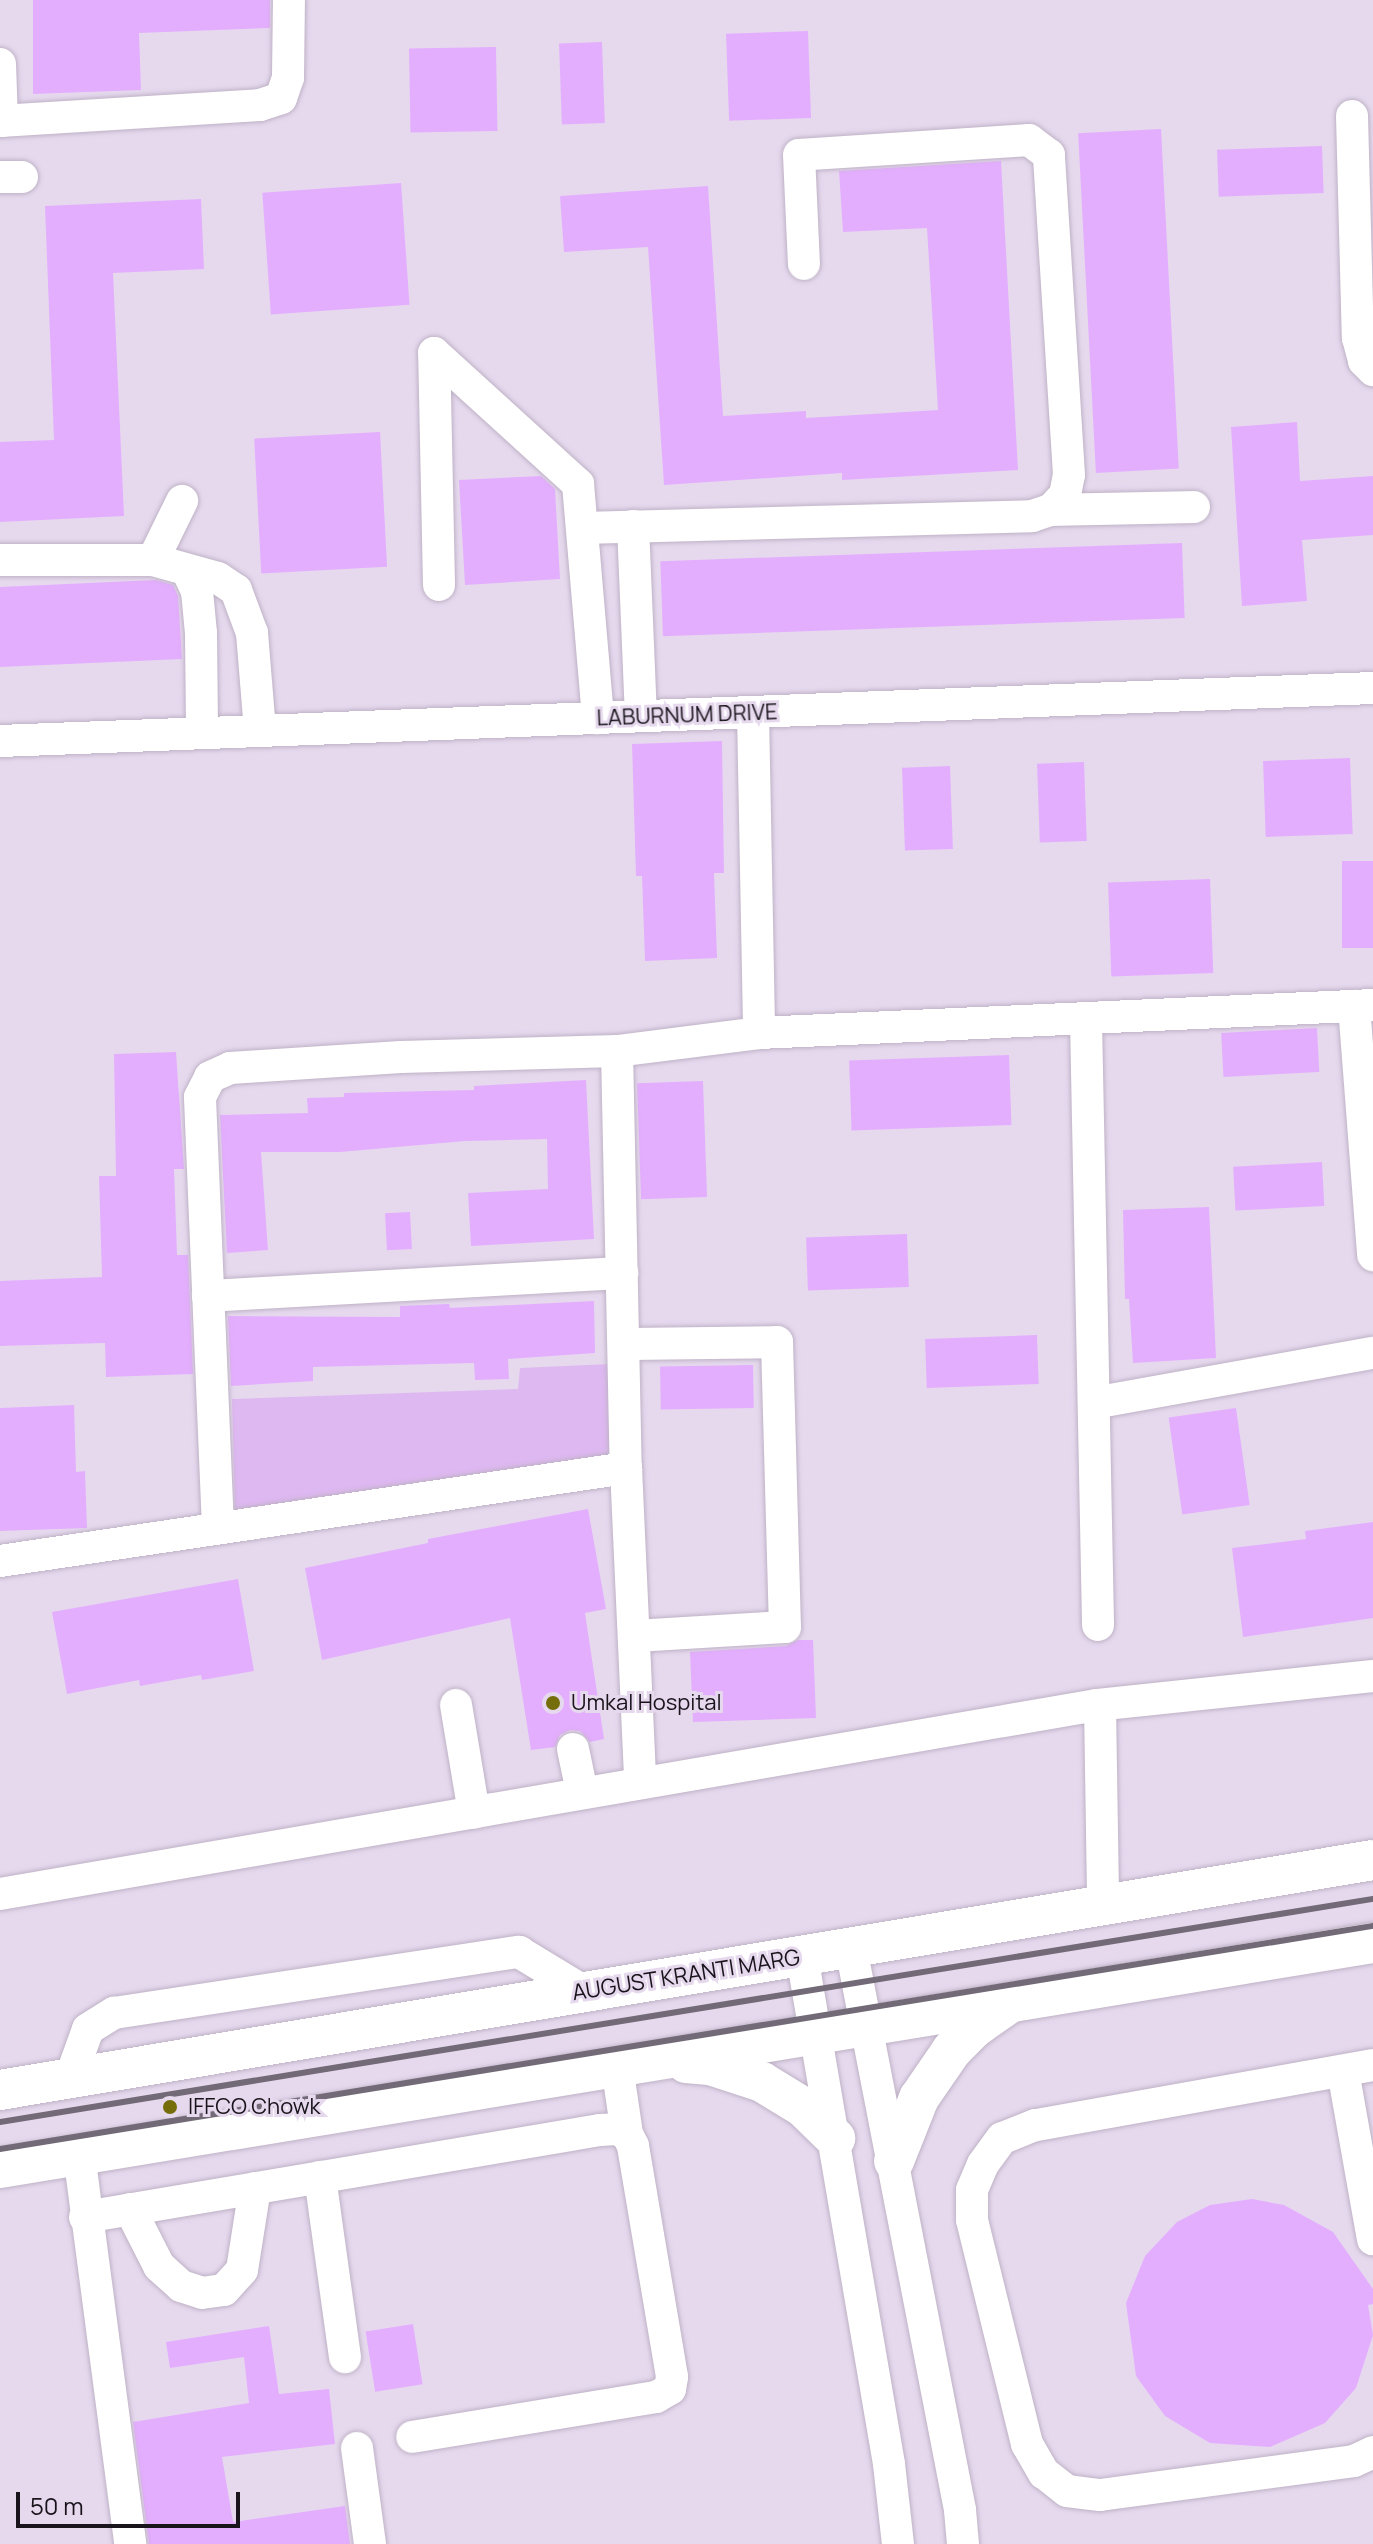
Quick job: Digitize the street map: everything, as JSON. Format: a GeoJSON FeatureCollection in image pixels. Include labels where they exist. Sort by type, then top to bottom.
{"type":"FeatureCollection","features":[{"type":"Feature","properties":{"kind":"main road","name":"AUGUST KRANTI MARG"},"geometry":{"type":"LineString","coordinates":[[0,2090],[1373,1860]]}},
{"type":"Feature","properties":{"kind":"main road"},"geometry":{"type":"LineString","coordinates":[[0,2168],[1373,1943]]}},
{"type":"Feature","properties":{"kind":"main road"},"geometry":{"type":"LineString","coordinates":[[894,2161],[919,2098],[952,2050],[974,2028],[1013,2002]]}},
{"type":"Feature","properties":{"kind":"main road"},"geometry":{"type":"LineString","coordinates":[[635,2063],[710,2065],[762,2082],[803,2107],[835,2138]]}},
{"type":"Feature","properties":{"kind":"street"},"geometry":{"type":"LineString","coordinates":[[0,64],[1,121],[260,105],[281,98],[288,78],[289,0]]}},
{"type":"Feature","properties":{"kind":"street"},"geometry":{"type":"LineString","coordinates":[[1352,116],[1358,338],[1364,361],[1373,370]]}},
{"type":"Feature","properties":{"kind":"street"},"geometry":{"type":"LineString","coordinates":[[804,264],[799,155],[1029,140],[1049,155],[1069,475],[1065,495],[1051,510]]}},
{"type":"Feature","properties":{"kind":"street"},"geometry":{"type":"LineString","coordinates":[[439,585],[434,353],[578,484],[598,718]]}},
{"type":"Feature","properties":{"kind":"street"},"geometry":{"type":"LineString","coordinates":[[153,560],[182,501]]}},
{"type":"Feature","properties":{"kind":"street"},"geometry":{"type":"LineString","coordinates":[[582,528],[1032,516],[1051,510],[1194,507]]}},
{"type":"Feature","properties":{"kind":"street"},"geometry":{"type":"LineString","coordinates":[[633,526],[641,716]]}},
{"type":"Feature","properties":{"kind":"street"},"geometry":{"type":"LineString","coordinates":[[0,560],[153,560],[218,578],[236,590],[252,633],[260,731]]}},
{"type":"Feature","properties":{"kind":"street"},"geometry":{"type":"LineString","coordinates":[[187,570],[197,591],[201,633],[202,733]]}},
{"type":"Feature","properties":{"kind":"street","name":"LABURNUM DRIVE"},"geometry":{"type":"LineString","coordinates":[[0,741],[1373,688]]}},
{"type":"Feature","properties":{"kind":"street"},"geometry":{"type":"LineString","coordinates":[[753,713],[759,1033]]}},
{"type":"Feature","properties":{"kind":"street"},"geometry":{"type":"LineString","coordinates":[[218,1528],[200,1097],[210,1077],[230,1068],[401,1057],[617,1051],[759,1033],[1363,1006],[1373,1255]]}},
{"type":"Feature","properties":{"kind":"street"},"geometry":{"type":"LineString","coordinates":[[1086,1020],[1098,1625]]}},
{"type":"Feature","properties":{"kind":"street"},"geometry":{"type":"LineString","coordinates":[[617,1051],[626,1468],[640,1782]]}},
{"type":"Feature","properties":{"kind":"street"},"geometry":{"type":"LineString","coordinates":[[208,1296],[622,1273]]}},
{"type":"Feature","properties":{"kind":"street"},"geometry":{"type":"LineString","coordinates":[[624,1344],[777,1342],[785,1627],[634,1636]]}},
{"type":"Feature","properties":{"kind":"street"},"geometry":{"type":"LineString","coordinates":[[1094,1403],[1373,1353]]}},
{"type":"Feature","properties":{"kind":"street"},"geometry":{"type":"LineString","coordinates":[[0,1561],[626,1468]]}},
{"type":"Feature","properties":{"kind":"street"},"geometry":{"type":"LineString","coordinates":[[0,1894],[1100,1705],[1373,1676]]}},
{"type":"Feature","properties":{"kind":"street"},"geometry":{"type":"LineString","coordinates":[[456,1705],[474,1812]]}},
{"type":"Feature","properties":{"kind":"street"},"geometry":{"type":"LineString","coordinates":[[1100,1705],[1103,1905]]}},
{"type":"Feature","properties":{"kind":"street"},"geometry":{"type":"LineString","coordinates":[[573,1749],[582,1792]]}},
{"type":"Feature","properties":{"kind":"street"},"geometry":{"type":"LineString","coordinates":[[851,1948],[960,2510],[963,2544]]}},
{"type":"Feature","properties":{"kind":"street"},"geometry":{"type":"LineString","coordinates":[[70,2079],[88,2029],[114,2013],[519,1952],[585,1992]]}},
{"type":"Feature","properties":{"kind":"street"},"geometry":{"type":"LineString","coordinates":[[802,1956],[889,2464],[898,2544]]}},
{"type":"Feature","properties":{"kind":"street"},"geometry":{"type":"LineString","coordinates":[[412,2437],[656,2397],[670,2389],[672,2377],[633,2146],[627,2134],[635,2063]]}},
{"type":"Feature","properties":{"kind":"street"},"geometry":{"type":"LineString","coordinates":[[1373,2239],[1358,2068],[1035,2125],[1002,2138],[983,2164],[972,2190],[972,2220],[1027,2444],[1044,2473],[1067,2491],[1116,2493],[1354,2461],[1373,2452]]}},
{"type":"Feature","properties":{"kind":"street"},"geometry":{"type":"LineString","coordinates":[[85,2217],[600,2130],[617,2129],[627,2134]]}},
{"type":"Feature","properties":{"kind":"street"},"geometry":{"type":"LineString","coordinates":[[79,2154],[130,2544]]}},
{"type":"Feature","properties":{"kind":"street"},"geometry":{"type":"LineString","coordinates":[[320,2177],[345,2357]]}},
{"type":"Feature","properties":{"kind":"street"},"geometry":{"type":"LineString","coordinates":[[130,2209],[159,2266],[181,2286],[202,2293],[224,2290],[242,2270],[255,2188]]}},
{"type":"Feature","properties":{"kind":"street"},"geometry":{"type":"LineString","coordinates":[[357,2448],[370,2544]]}},
{"type":"Feature","properties":{"kind":"shaded area"},"geometry":{"type":"Polygon","coordinates":[[[610,1364],[612,1456],[235,1512],[232,1399],[518,1389],[520,1368],[610,1364]]]}},
{"type":"Feature","properties":{"kind":"building"},"geometry":{"type":"Polygon","coordinates":[[[33,0],[270,0],[270,28],[139,33],[141,90],[33,94],[33,0]]]}},
{"type":"Feature","properties":{"kind":"building"},"geometry":{"type":"Polygon","coordinates":[[[808,31],[811,118],[729,121],[726,34],[808,31]]]}},
{"type":"Feature","properties":{"kind":"building"},"geometry":{"type":"Polygon","coordinates":[[[602,42],[605,123],[562,124],[559,44],[602,42]]]}},
{"type":"Feature","properties":{"kind":"building"},"geometry":{"type":"Polygon","coordinates":[[[496,47],[497,131],[410,133],[409,49],[496,47]]]}},
{"type":"Feature","properties":{"kind":"building"},"geometry":{"type":"Polygon","coordinates":[[[1161,129],[1179,469],[1096,473],[1078,133],[1161,129]]]}},
{"type":"Feature","properties":{"kind":"building"},"geometry":{"type":"Polygon","coordinates":[[[1322,146],[1324,193],[1219,197],[1217,150],[1322,146]]]}},
{"type":"Feature","properties":{"kind":"building"},"geometry":{"type":"Polygon","coordinates":[[[1001,161],[1018,470],[842,480],[842,473],[664,485],[648,247],[564,252],[560,196],[708,186],[723,416],[806,411],[806,418],[938,410],[927,228],[843,232],[839,171],[1001,161]]]}},
{"type":"Feature","properties":{"kind":"building"},"geometry":{"type":"Polygon","coordinates":[[[401,183],[410,305],[271,314],[262,193],[401,183]]]}},
{"type":"Feature","properties":{"kind":"building"},"geometry":{"type":"Polygon","coordinates":[[[201,199],[204,269],[113,273],[124,516],[0,522],[0,442],[54,440],[45,206],[201,199]]]}},
{"type":"Feature","properties":{"kind":"building"},"geometry":{"type":"Polygon","coordinates":[[[1297,422],[1300,481],[1373,476],[1373,535],[1302,540],[1307,601],[1242,606],[1231,427],[1297,422]]]}},
{"type":"Feature","properties":{"kind":"building"},"geometry":{"type":"Polygon","coordinates":[[[380,432],[387,567],[261,573],[254,439],[380,432]]]}},
{"type":"Feature","properties":{"kind":"building"},"geometry":{"type":"Polygon","coordinates":[[[541,476],[555,489],[560,579],[465,585],[459,480],[541,476]]]}},
{"type":"Feature","properties":{"kind":"building"},"geometry":{"type":"Polygon","coordinates":[[[1182,543],[1185,618],[663,636],[660,561],[1182,543]]]}},
{"type":"Feature","properties":{"kind":"building"},"geometry":{"type":"Polygon","coordinates":[[[156,580],[173,585],[178,596],[182,659],[0,667],[0,587],[156,580]]]}},
{"type":"Feature","properties":{"kind":"building"},"geometry":{"type":"Polygon","coordinates":[[[722,741],[724,873],[714,873],[717,958],[645,961],[642,876],[636,876],[632,744],[722,741]]]}},
{"type":"Feature","properties":{"kind":"building"},"geometry":{"type":"Polygon","coordinates":[[[1350,758],[1353,834],[1266,837],[1263,761],[1350,758]]]}},
{"type":"Feature","properties":{"kind":"building"},"geometry":{"type":"Polygon","coordinates":[[[1084,762],[1087,841],[1040,843],[1037,764],[1084,762]]]}},
{"type":"Feature","properties":{"kind":"building"},"geometry":{"type":"Polygon","coordinates":[[[950,766],[953,849],[905,851],[902,768],[950,766]]]}},
{"type":"Feature","properties":{"kind":"building"},"geometry":{"type":"Polygon","coordinates":[[[1342,861],[1373,861],[1373,948],[1342,948],[1342,861]]]}},
{"type":"Feature","properties":{"kind":"building"},"geometry":{"type":"Polygon","coordinates":[[[1210,879],[1213,973],[1111,977],[1108,883],[1210,879]]]}},
{"type":"Feature","properties":{"kind":"building"},"geometry":{"type":"Polygon","coordinates":[[[1317,1028],[1319,1072],[1223,1077],[1221,1033],[1317,1028]]]}},
{"type":"Feature","properties":{"kind":"building"},"geometry":{"type":"Polygon","coordinates":[[[176,1052],[184,1169],[174,1169],[177,1255],[188,1255],[193,1374],[106,1377],[105,1343],[0,1346],[0,1281],[102,1277],[99,1176],[116,1176],[114,1054],[176,1052]]]}},
{"type":"Feature","properties":{"kind":"building"},"geometry":{"type":"Polygon","coordinates":[[[1009,1055],[1011,1125],[852,1131],[849,1061],[1009,1055]]]}},
{"type":"Feature","properties":{"kind":"building"},"geometry":{"type":"Polygon","coordinates":[[[586,1080],[594,1239],[471,1246],[468,1193],[548,1189],[547,1139],[465,1141],[340,1152],[261,1152],[268,1250],[227,1253],[220,1115],[308,1113],[307,1098],[344,1097],[344,1093],[474,1090],[474,1086],[586,1080]]]}},
{"type":"Feature","properties":{"kind":"building"},"geometry":{"type":"Polygon","coordinates":[[[703,1081],[707,1197],[641,1199],[637,1083],[703,1081]]]}},
{"type":"Feature","properties":{"kind":"building"},"geometry":{"type":"Polygon","coordinates":[[[1322,1162],[1324,1206],[1235,1211],[1233,1167],[1322,1162]]]}},
{"type":"Feature","properties":{"kind":"building"},"geometry":{"type":"Polygon","coordinates":[[[1209,1207],[1216,1358],[1133,1363],[1129,1299],[1125,1299],[1123,1210],[1209,1207]]]}},
{"type":"Feature","properties":{"kind":"building"},"geometry":{"type":"Polygon","coordinates":[[[410,1212],[412,1249],[387,1250],[385,1213],[410,1212]]]}},
{"type":"Feature","properties":{"kind":"building"},"geometry":{"type":"Polygon","coordinates":[[[907,1234],[909,1287],[808,1290],[806,1238],[907,1234]]]}},
{"type":"Feature","properties":{"kind":"building"},"geometry":{"type":"Polygon","coordinates":[[[594,1301],[595,1353],[508,1359],[509,1379],[475,1380],[474,1363],[313,1367],[313,1381],[231,1386],[228,1316],[400,1317],[400,1306],[449,1304],[450,1308],[594,1301]]]}},
{"type":"Feature","properties":{"kind":"building"},"geometry":{"type":"Polygon","coordinates":[[[1037,1335],[1039,1384],[927,1388],[925,1339],[1037,1335]]]}},
{"type":"Feature","properties":{"kind":"building"},"geometry":{"type":"Polygon","coordinates":[[[753,1365],[754,1408],[661,1410],[660,1367],[753,1365]]]}},
{"type":"Feature","properties":{"kind":"building"},"geometry":{"type":"Polygon","coordinates":[[[74,1405],[76,1472],[85,1471],[87,1528],[0,1531],[0,1408],[74,1405]]]}},
{"type":"Feature","properties":{"kind":"building"},"geometry":{"type":"Polygon","coordinates":[[[1236,1408],[1250,1505],[1182,1515],[1169,1417],[1236,1408]]]}},
{"type":"Feature","properties":{"kind":"building"},"geometry":{"type":"Polygon","coordinates":[[[588,1509],[606,1609],[585,1613],[604,1739],[590,1742],[580,1731],[570,1730],[560,1735],[555,1747],[531,1750],[510,1618],[322,1660],[305,1568],[428,1543],[428,1539],[588,1509]]]}},
{"type":"Feature","properties":{"kind":"building"},"geometry":{"type":"Polygon","coordinates":[[[1373,1522],[1373,1618],[1243,1637],[1232,1548],[1306,1539],[1305,1531],[1373,1522]]]}},
{"type":"Feature","properties":{"kind":"building"},"geometry":{"type":"Polygon","coordinates":[[[238,1579],[254,1671],[202,1680],[201,1675],[140,1686],[139,1680],[67,1694],[52,1612],[238,1579]]]}},
{"type":"Feature","properties":{"kind":"building"},"geometry":{"type":"Polygon","coordinates":[[[798,1640],[813,1640],[816,1718],[693,1722],[690,1652],[786,1646],[798,1640]]]}},
{"type":"Feature","properties":{"kind":"building"},"geometry":{"type":"Polygon","coordinates":[[[1252,2199],[1284,2205],[1333,2232],[1373,2289],[1373,2304],[1368,2305],[1373,2335],[1356,2388],[1325,2423],[1270,2447],[1210,2443],[1165,2416],[1136,2376],[1126,2303],[1145,2256],[1177,2222],[1210,2205],[1252,2199]]]}},
{"type":"Feature","properties":{"kind":"building"},"geometry":{"type":"Polygon","coordinates":[[[413,2324],[423,2384],[375,2392],[366,2332],[413,2324]]]}},
{"type":"Feature","properties":{"kind":"building"},"geometry":{"type":"Polygon","coordinates":[[[269,2326],[279,2394],[329,2389],[335,2444],[222,2457],[233,2522],[345,2506],[350,2544],[149,2544],[133,2422],[249,2403],[244,2357],[170,2368],[166,2342],[269,2326]]]}},
{"type":"Feature","properties":{"kind":"railway"},"geometry":{"type":"LineString","coordinates":[[0,2122],[1373,1899]]}},
{"type":"Feature","properties":{"kind":"railway"},"geometry":{"type":"LineString","coordinates":[[0,2149],[1373,1926]]}},
{"type":"Feature","properties":{"kind":"place","name":"Umkal Hospital"},"geometry":{"type":"Point","coordinates":[553,1703]}},
{"type":"Feature","properties":{"kind":"place","name":"IFFCO Chowk"},"geometry":{"type":"Point","coordinates":[170,2107]}}]}
